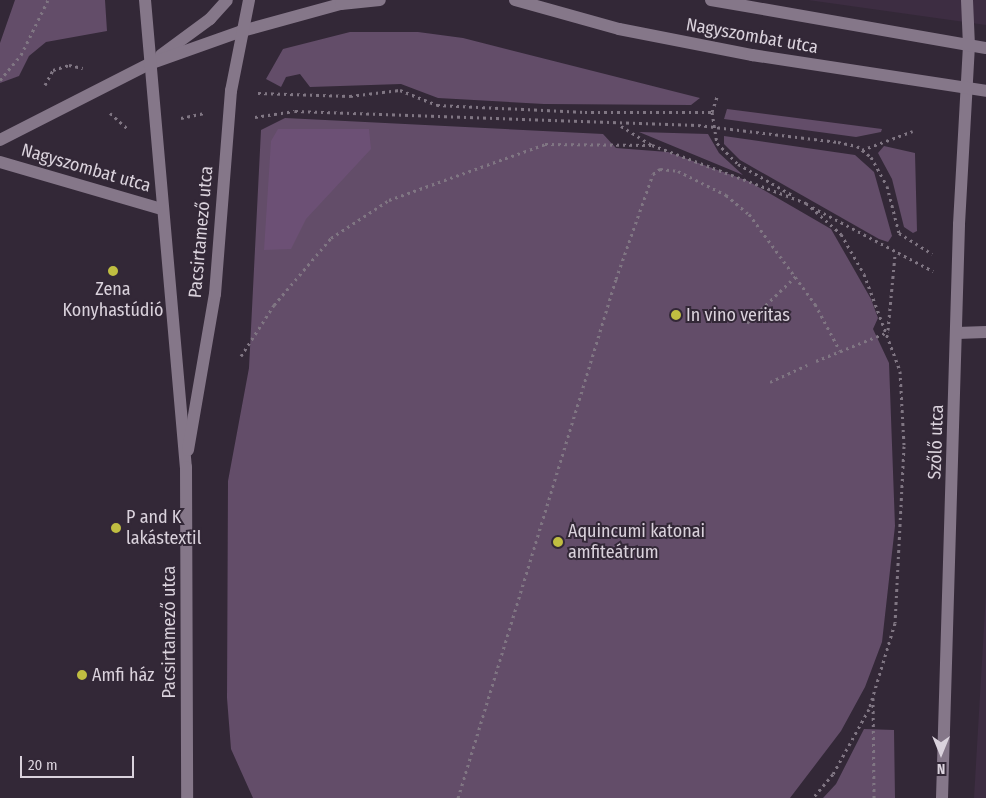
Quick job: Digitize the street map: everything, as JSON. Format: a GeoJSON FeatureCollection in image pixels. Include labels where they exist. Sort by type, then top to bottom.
{"type":"FeatureCollection","features":[{"type":"Feature","properties":{"kind":"main road","name":"Pacsirtamező utca"},"geometry":{"type":"LineString","coordinates":[[145,0],[149,64],[186,467],[187,798]]}},
{"type":"Feature","properties":{"kind":"main road","name":"Nagyszombat utca"},"geometry":{"type":"LineString","coordinates":[[149,64],[210,19],[227,0]]}},
{"type":"Feature","properties":{"kind":"main road","name":"Pacsirtamező utca"},"geometry":{"type":"LineString","coordinates":[[186,467],[215,294],[228,115],[249,0]]}},
{"type":"Feature","properties":{"kind":"main road","name":"Nagyszombat utca"},"geometry":{"type":"LineString","coordinates":[[0,140],[149,64],[242,31],[341,4],[380,0]]}},
{"type":"Feature","properties":{"kind":"main road","name":"Nagyszombat utca"},"geometry":{"type":"LineString","coordinates":[[515,0],[619,29],[752,55],[986,91]]}},
{"type":"Feature","properties":{"kind":"main road","name":"Nagyszombat utca"},"geometry":{"type":"LineString","coordinates":[[711,0],[986,48]]}},
{"type":"Feature","properties":{"kind":"main road","name":"Szőlő utca"},"geometry":{"type":"LineString","coordinates":[[942,798],[957,334],[957,282],[969,46],[967,0]]}},
{"type":"Feature","properties":{"kind":"main road","name":"Nagyszombat utca"},"geometry":{"type":"LineString","coordinates":[[0,162],[162,209]]}},
{"type":"Feature","properties":{"kind":"main road"},"geometry":{"type":"LineString","coordinates":[[957,334],[986,332]]}},
{"type":"Feature","properties":{"kind":"path"},"geometry":{"type":"LineString","coordinates":[[0,80],[21,55],[48,0]]}},
{"type":"Feature","properties":{"kind":"path"},"geometry":{"type":"LineString","coordinates":[[257,93],[350,96],[400,90],[437,104],[585,112],[712,112]]}},
{"type":"Feature","properties":{"kind":"path"},"geometry":{"type":"LineString","coordinates":[[718,94],[712,112],[716,127],[717,143],[738,164],[895,254],[957,282]]}},
{"type":"Feature","properties":{"kind":"path"},"geometry":{"type":"LineString","coordinates":[[110,113],[124,129],[136,131],[199,113],[228,115],[322,112],[620,126],[716,127],[838,142],[862,150],[880,168],[899,233],[958,266]]}},
{"type":"Feature","properties":{"kind":"path"},"geometry":{"type":"LineString","coordinates":[[620,126],[652,145],[806,203],[841,234],[864,274],[888,332],[900,371],[901,524],[895,623],[873,695],[833,774],[813,798]]}},
{"type":"Feature","properties":{"kind":"path"},"geometry":{"type":"LineString","coordinates":[[862,150],[913,131]]}},
{"type":"Feature","properties":{"kind":"path"},"geometry":{"type":"LineString","coordinates":[[241,356],[274,305],[331,238],[389,200],[545,144],[652,145]]}},
{"type":"Feature","properties":{"kind":"path"},"geometry":{"type":"LineString","coordinates":[[458,798],[613,288],[653,174],[660,169],[678,171],[726,195],[748,214],[796,276],[840,351]]}},
{"type":"Feature","properties":{"kind":"path"},"geometry":{"type":"LineString","coordinates":[[888,332],[895,254]]}},
{"type":"Feature","properties":{"kind":"path"},"geometry":{"type":"LineString","coordinates":[[747,323],[796,276]]}},
{"type":"Feature","properties":{"kind":"path"},"geometry":{"type":"LineString","coordinates":[[816,361],[888,332]]}},
{"type":"Feature","properties":{"kind":"path"},"geometry":{"type":"LineString","coordinates":[[770,382],[807,365]]}},
{"type":"Feature","properties":{"kind":"path"},"geometry":{"type":"LineString","coordinates":[[873,695],[874,798]]}},
{"type":"Feature","properties":{"kind":"shaded area"},"geometry":{"type":"Polygon","coordinates":[[[15,0],[105,0],[107,31],[46,42],[29,56],[19,76],[0,83],[0,43],[15,0]]]}},
{"type":"Feature","properties":{"kind":"shaded area"},"geometry":{"type":"Polygon","coordinates":[[[808,0],[986,0],[986,25],[808,0]]]}},
{"type":"Feature","properties":{"kind":"shaded area"},"geometry":{"type":"Polygon","coordinates":[[[350,32],[418,32],[463,38],[700,98],[691,105],[544,104],[438,98],[401,84],[310,87],[300,74],[286,77],[281,87],[266,79],[283,49],[350,32]]]}},
{"type":"Feature","properties":{"kind":"shaded area"},"geometry":{"type":"Polygon","coordinates":[[[727,109],[882,129],[881,132],[856,137],[724,119],[727,109]]]}},
{"type":"Feature","properties":{"kind":"shaded area"},"geometry":{"type":"Polygon","coordinates":[[[285,118],[603,134],[616,148],[668,152],[748,181],[831,229],[871,299],[878,318],[873,329],[889,363],[895,526],[882,642],[865,687],[841,731],[790,798],[253,798],[231,749],[227,698],[228,481],[249,368],[261,130],[285,118]]]}},
{"type":"Feature","properties":{"kind":"shaded area"},"geometry":{"type":"Polygon","coordinates":[[[278,129],[369,129],[371,149],[306,219],[291,249],[264,250],[271,141],[278,129]]]}},
{"type":"Feature","properties":{"kind":"shaded area"},"geometry":{"type":"Polygon","coordinates":[[[639,132],[708,134],[719,153],[743,175],[639,132]]]}},
{"type":"Feature","properties":{"kind":"shaded area"},"geometry":{"type":"Polygon","coordinates":[[[724,136],[855,155],[874,172],[892,236],[888,242],[879,239],[740,160],[724,144],[724,136]]]}},
{"type":"Feature","properties":{"kind":"shaded area"},"geometry":{"type":"Polygon","coordinates":[[[884,146],[915,153],[917,231],[913,233],[904,227],[892,179],[878,153],[884,146]]]}},
{"type":"Feature","properties":{"kind":"shaded area"},"geometry":{"type":"Polygon","coordinates":[[[986,593],[986,798],[974,798],[981,678],[986,593]]]}},
{"type":"Feature","properties":{"kind":"shaded area"},"geometry":{"type":"Polygon","coordinates":[[[864,729],[894,730],[895,798],[823,798],[836,784],[864,729]]]}},
{"type":"Feature","properties":{"kind":"place","name":"Zena Konyhastúdió"},"geometry":{"type":"Point","coordinates":[113,271]}},
{"type":"Feature","properties":{"kind":"place","name":"In vino veritas"},"geometry":{"type":"Point","coordinates":[676,315]}},
{"type":"Feature","properties":{"kind":"place","name":"P and K lakástextil"},"geometry":{"type":"Point","coordinates":[116,528]}},
{"type":"Feature","properties":{"kind":"place","name":"Aquincumi katonai amfiteátrum"},"geometry":{"type":"Point","coordinates":[558,542]}},
{"type":"Feature","properties":{"kind":"place","name":"Amfi ház"},"geometry":{"type":"Point","coordinates":[82,675]}}]}
